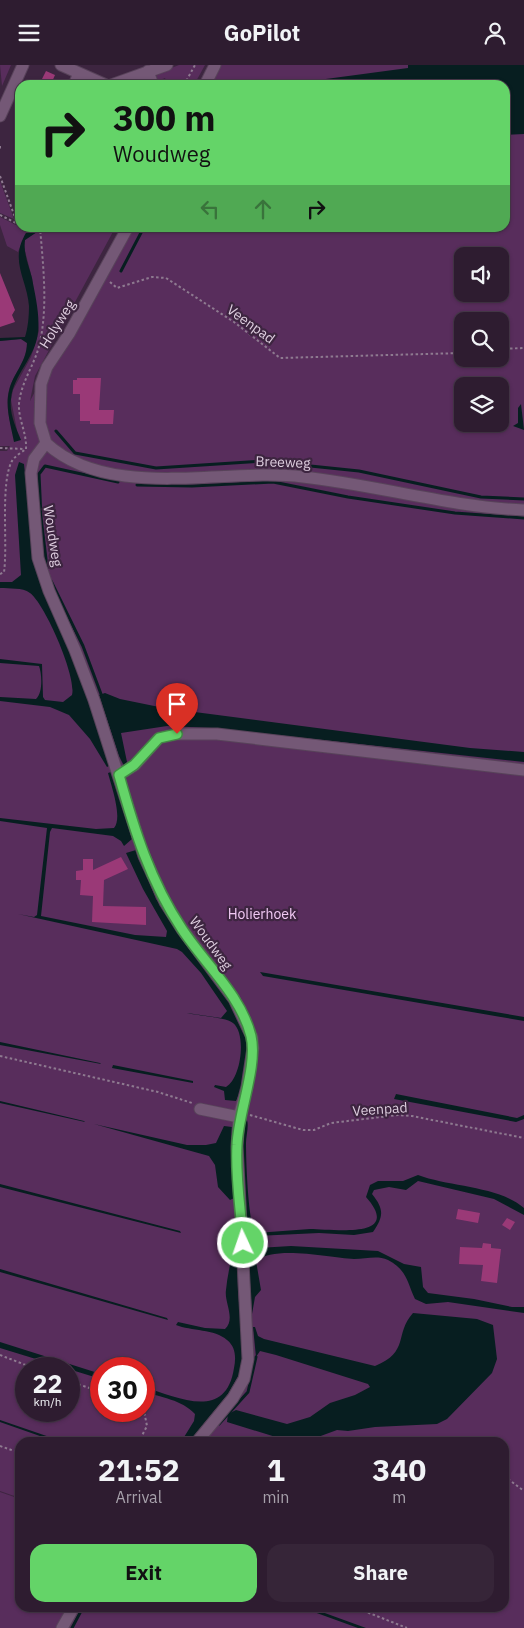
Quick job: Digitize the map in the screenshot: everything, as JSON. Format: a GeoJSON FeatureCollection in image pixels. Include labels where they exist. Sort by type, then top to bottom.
{"type":"FeatureCollection","features":[{"type":"Feature","properties":{"kind":"street"},"geometry":{"type":"LineString","coordinates":[[16,80],[23,65]]}},
{"type":"Feature","properties":{"kind":"street"},"geometry":{"type":"LineString","coordinates":[[61,65],[95,80]]}},
{"type":"Feature","properties":{"kind":"street"},"geometry":{"type":"LineString","coordinates":[[124,80],[167,65]]}},
{"type":"Feature","properties":{"kind":"street"},"geometry":{"type":"LineString","coordinates":[[208,80],[215,65]]}},
{"type":"Feature","properties":{"kind":"street"},"geometry":{"type":"LineString","coordinates":[[148,71],[151,80]]}},
{"type":"Feature","properties":{"kind":"street"},"geometry":{"type":"LineString","coordinates":[[76,80],[79,73]]}},
{"type":"Feature","properties":{"kind":"street"},"geometry":{"type":"LineString","coordinates":[[0,116],[15,83]]}},
{"type":"Feature","properties":{"kind":"street","name":"Holyweg"},"geometry":{"type":"LineString","coordinates":[[46,443],[40,423],[40,384],[47,367],[69,334],[125,232]]}},
{"type":"Feature","properties":{"kind":"street","name":"Breeweg"},"geometry":{"type":"LineString","coordinates":[[46,443],[73,463],[125,475],[164,478],[292,475],[474,506],[524,510]]}},
{"type":"Feature","properties":{"kind":"street","name":"Woudweg"},"geometry":{"type":"LineString","coordinates":[[46,443],[34,459],[31,473],[38,558],[49,591],[75,650],[94,700],[144,856],[160,893],[182,929],[234,999],[248,1026],[253,1048],[247,1087],[240,1114],[236,1146],[248,1359],[244,1379],[233,1398],[201,1437]]}},
{"type":"Feature","properties":{"kind":"street"},"geometry":{"type":"LineString","coordinates":[[119,775],[134,765],[159,738],[177,734],[217,734],[524,770]]}},
{"type":"Feature","properties":{"kind":"street"},"geometry":{"type":"LineString","coordinates":[[200,1109],[240,1114]]}},
{"type":"Feature","properties":{"kind":"street"},"geometry":{"type":"LineString","coordinates":[[62,1628],[71,1612]]}},
{"type":"Feature","properties":{"kind":"path"},"geometry":{"type":"LineString","coordinates":[[186,80],[194,65]]}},
{"type":"Feature","properties":{"kind":"path"},"geometry":{"type":"LineString","coordinates":[[0,176],[15,216]]}},
{"type":"Feature","properties":{"kind":"path"},"geometry":{"type":"LineString","coordinates":[[0,215],[15,222]]}},
{"type":"Feature","properties":{"kind":"path"},"geometry":{"type":"LineString","coordinates":[[26,449],[19,406],[24,385],[40,344],[42,329],[43,267],[40,232]]}},
{"type":"Feature","properties":{"kind":"path","name":"Veenpad"},"geometry":{"type":"LineString","coordinates":[[102,276],[118,288],[152,277],[166,278],[234,322],[280,358],[454,353]]}},
{"type":"Feature","properties":{"kind":"path"},"geometry":{"type":"LineString","coordinates":[[509,349],[524,348]]}},
{"type":"Feature","properties":{"kind":"path"},"geometry":{"type":"LineString","coordinates":[[0,448],[26,449]]}},
{"type":"Feature","properties":{"kind":"path"},"geometry":{"type":"LineString","coordinates":[[0,574],[4,572],[6,561],[3,537],[5,478],[12,461],[26,449]]}},
{"type":"Feature","properties":{"kind":"path"},"geometry":{"type":"LineString","coordinates":[[0,1056],[158,1092],[198,1106],[200,1109]]}},
{"type":"Feature","properties":{"kind":"path","name":"Veenpad"},"geometry":{"type":"LineString","coordinates":[[240,1114],[303,1130],[314,1130],[331,1123],[398,1115],[524,1137]]}},
{"type":"Feature","properties":{"kind":"path"},"geometry":{"type":"LineString","coordinates":[[0,1355],[15,1361]]}},
{"type":"Feature","properties":{"kind":"path"},"geometry":{"type":"LineString","coordinates":[[142,1437],[146,1431],[148,1422]]}},
{"type":"Feature","properties":{"kind":"path"},"geometry":{"type":"LineString","coordinates":[[0,1446],[15,1451]]}},
{"type":"Feature","properties":{"kind":"path"},"geometry":{"type":"LineString","coordinates":[[509,1480],[524,1491]]}},
{"type":"Feature","properties":{"kind":"path"},"geometry":{"type":"LineString","coordinates":[[367,1612],[407,1628]]}},
{"type":"Feature","properties":{"kind":"green space"},"geometry":{"type":"Polygon","coordinates":[[[0,65],[11,65],[2,86],[0,65]]]}},
{"type":"Feature","properties":{"kind":"green space"},"geometry":{"type":"Polygon","coordinates":[[[179,65],[205,65],[197,80],[166,80],[165,78],[158,80],[156,74],[179,65]]]}},
{"type":"Feature","properties":{"kind":"green space","name":"Holierhoek"},"geometry":{"type":"Polygon","coordinates":[[[209,65],[524,65],[524,1628],[65,1628],[76,1612],[509,1612],[509,1437],[15,1437],[15,1496],[0,1491],[0,451],[7,451],[10,446],[0,446],[0,341],[21,339],[27,343],[24,357],[11,384],[8,395],[11,426],[17,430],[11,400],[13,390],[31,357],[39,331],[32,278],[24,247],[25,240],[36,232],[113,232],[35,376],[30,401],[120,232],[510,232],[510,80],[201,80],[209,65]]]}},
{"type":"Feature","properties":{"kind":"green space"},"geometry":{"type":"Polygon","coordinates":[[[0,181],[14,219],[0,213],[0,181]]]}},
{"type":"Feature","properties":{"kind":"green space"},"geometry":{"type":"Polygon","coordinates":[[[0,217],[15,224],[15,232],[28,232],[26,233],[18,252],[7,246],[0,225],[0,217]]]}},
{"type":"Feature","properties":{"kind":"green space"},"geometry":{"type":"Polygon","coordinates":[[[0,1492],[15,1497],[15,1612],[67,1612],[57,1628],[0,1628],[0,1492]]]}},
{"type":"Feature","properties":{"kind":"shaded area"},"geometry":{"type":"Polygon","coordinates":[[[408,65],[524,65],[524,134],[510,135],[510,80],[318,80],[408,68],[408,65]]]}},
{"type":"Feature","properties":{"kind":"shaded area"},"geometry":{"type":"Polygon","coordinates":[[[37,232],[25,240],[25,245],[38,311],[38,332],[33,350],[16,382],[11,399],[13,420],[21,440],[14,442],[9,417],[8,397],[11,385],[25,356],[27,343],[21,339],[0,341],[0,338],[25,337],[27,330],[28,296],[19,261],[21,243],[26,233],[37,232]]]}},
{"type":"Feature","properties":{"kind":"shaded area"},"geometry":{"type":"Polygon","coordinates":[[[521,404],[524,430],[513,426],[518,423],[518,408],[521,404]]]}},
{"type":"Feature","properties":{"kind":"shaded area"},"geometry":{"type":"Polygon","coordinates":[[[19,462],[24,464],[32,546],[111,764],[107,767],[90,739],[69,715],[50,707],[0,701],[0,697],[36,699],[40,692],[41,674],[39,666],[0,663],[0,659],[42,664],[43,697],[45,700],[63,702],[72,695],[70,673],[65,658],[44,611],[30,593],[23,590],[0,588],[0,582],[12,582],[21,575],[15,475],[19,462]]]}},
{"type":"Feature","properties":{"kind":"shaded area"},"geometry":{"type":"Polygon","coordinates":[[[105,693],[120,699],[164,708],[470,748],[524,752],[524,762],[212,728],[167,726],[121,733],[127,762],[124,766],[99,695],[105,693]]]}},
{"type":"Feature","properties":{"kind":"shaded area"},"geometry":{"type":"Polygon","coordinates":[[[111,772],[114,775],[132,839],[124,846],[121,841],[113,836],[52,828],[41,916],[135,935],[166,937],[167,931],[143,889],[126,853],[136,850],[156,899],[230,1003],[246,1036],[247,1049],[241,1090],[236,1101],[225,1100],[224,1091],[214,1087],[215,1085],[226,1087],[235,1075],[240,1056],[240,1037],[233,1023],[229,1021],[187,1013],[221,1018],[227,1011],[201,973],[182,952],[177,949],[18,914],[34,917],[37,915],[47,828],[0,821],[0,818],[96,829],[114,828],[117,809],[108,773],[111,772]]]}},
{"type":"Feature","properties":{"kind":"shaded area"},"geometry":{"type":"Polygon","coordinates":[[[260,972],[524,1017],[524,1021],[263,976],[260,972]]]}},
{"type":"Feature","properties":{"kind":"shaded area"},"geometry":{"type":"Polygon","coordinates":[[[0,1042],[100,1063],[101,1064],[0,1045],[0,1042]]]}},
{"type":"Feature","properties":{"kind":"shaded area"},"geometry":{"type":"Polygon","coordinates":[[[113,1065],[193,1081],[193,1083],[112,1068],[113,1065]]]}},
{"type":"Feature","properties":{"kind":"shaded area"},"geometry":{"type":"Polygon","coordinates":[[[396,1094],[517,1118],[524,1115],[524,1119],[516,1122],[394,1099],[396,1094]]]}},
{"type":"Feature","properties":{"kind":"shaded area"},"geometry":{"type":"Polygon","coordinates":[[[0,1101],[84,1121],[85,1122],[0,1103],[0,1101]]]}},
{"type":"Feature","properties":{"kind":"shaded area"},"geometry":{"type":"Polygon","coordinates":[[[247,1120],[248,1191],[251,1218],[256,1233],[310,1229],[347,1230],[371,1226],[376,1220],[375,1211],[366,1197],[370,1185],[378,1181],[403,1181],[418,1175],[501,1195],[524,1208],[524,1215],[494,1199],[418,1181],[406,1190],[389,1187],[374,1190],[372,1194],[379,1204],[381,1217],[373,1232],[354,1235],[319,1233],[256,1236],[248,1229],[244,1189],[242,1141],[247,1120]]]}},
{"type":"Feature","properties":{"kind":"shaded area"},"geometry":{"type":"Polygon","coordinates":[[[94,1124],[187,1145],[216,1143],[224,1126],[232,1127],[236,1197],[230,1200],[218,1187],[215,1165],[209,1156],[94,1124]]]}},
{"type":"Feature","properties":{"kind":"shaded area"},"geometry":{"type":"Polygon","coordinates":[[[0,1184],[180,1231],[181,1233],[0,1187],[0,1184]]]}},
{"type":"Feature","properties":{"kind":"shaded area"},"geometry":{"type":"Polygon","coordinates":[[[291,1246],[378,1251],[404,1264],[421,1267],[423,1287],[428,1293],[474,1299],[512,1307],[524,1307],[524,1313],[448,1302],[426,1304],[415,1299],[403,1272],[388,1260],[376,1257],[354,1259],[289,1253],[265,1256],[256,1261],[261,1290],[255,1297],[252,1314],[250,1252],[258,1248],[291,1246]]]}},
{"type":"Feature","properties":{"kind":"shaded area"},"geometry":{"type":"Polygon","coordinates":[[[237,1250],[238,1293],[244,1351],[240,1373],[228,1394],[193,1437],[184,1437],[194,1421],[195,1414],[178,1402],[155,1395],[155,1391],[185,1400],[198,1401],[211,1400],[221,1395],[229,1385],[235,1360],[234,1349],[230,1343],[222,1336],[210,1332],[176,1325],[178,1322],[205,1328],[225,1329],[230,1320],[226,1295],[232,1254],[237,1250]]]}},
{"type":"Feature","properties":{"kind":"shaded area"},"geometry":{"type":"Polygon","coordinates":[[[0,1269],[167,1318],[168,1320],[0,1272],[0,1269]]]}},
{"type":"Feature","properties":{"kind":"shaded area"},"geometry":{"type":"Polygon","coordinates":[[[413,1313],[477,1319],[493,1325],[497,1359],[492,1373],[447,1419],[437,1424],[375,1427],[348,1431],[337,1430],[318,1437],[276,1437],[227,1422],[228,1414],[236,1410],[287,1424],[310,1417],[330,1403],[355,1395],[370,1387],[368,1384],[276,1355],[260,1351],[256,1357],[253,1327],[255,1327],[258,1336],[264,1339],[375,1366],[393,1355],[400,1342],[407,1321],[413,1313]]]}},
{"type":"Feature","properties":{"kind":"shaded area"},"geometry":{"type":"Polygon","coordinates":[[[0,1342],[47,1357],[29,1357],[0,1348],[0,1342]]]}},
{"type":"Feature","properties":{"kind":"shaded area"},"geometry":{"type":"Polygon","coordinates":[[[80,1367],[90,1371],[90,1376],[80,1373],[80,1367]]]}},
{"type":"Feature","properties":{"kind":"shaded area"},"geometry":{"type":"Polygon","coordinates":[[[0,1420],[49,1437],[43,1437],[0,1422],[0,1420]]]}},
{"type":"Feature","properties":{"kind":"shaded area"},"geometry":{"type":"Polygon","coordinates":[[[314,1612],[322,1612],[366,1628],[358,1628],[314,1612]]]}},
{"type":"Feature","properties":{"kind":"building"},"geometry":{"type":"Polygon","coordinates":[[[46,71],[55,75],[53,80],[42,79],[46,71]]]}},
{"type":"Feature","properties":{"kind":"building"},"geometry":{"type":"Polygon","coordinates":[[[0,273],[15,310],[12,315],[15,322],[0,327],[0,273]]]}},
{"type":"Feature","properties":{"kind":"building"},"geometry":{"type":"Polygon","coordinates":[[[77,378],[101,378],[99,410],[114,410],[113,424],[90,424],[90,421],[80,421],[80,394],[73,394],[73,380],[77,380],[77,378]]]}},
{"type":"Feature","properties":{"kind":"building"},"geometry":{"type":"Polygon","coordinates":[[[121,857],[128,869],[104,880],[103,906],[146,907],[146,925],[92,922],[93,896],[80,895],[81,880],[76,880],[76,871],[83,870],[83,859],[93,859],[93,870],[121,857]]]}},
{"type":"Feature","properties":{"kind":"building"},"geometry":{"type":"Polygon","coordinates":[[[458,1209],[480,1213],[478,1223],[456,1219],[458,1209]]]}},
{"type":"Feature","properties":{"kind":"building"},"geometry":{"type":"Polygon","coordinates":[[[507,1218],[515,1222],[510,1230],[502,1225],[507,1218]]]}},
{"type":"Feature","properties":{"kind":"building"},"geometry":{"type":"Polygon","coordinates":[[[483,1243],[491,1244],[491,1248],[501,1249],[497,1283],[481,1281],[483,1265],[459,1264],[460,1247],[482,1248],[483,1243]]]}},
{"type":"Feature","properties":{"kind":"waterway"},"geometry":{"type":"LineString","coordinates":[[121,271],[141,232]]}},
{"type":"Feature","properties":{"kind":"waterway"},"geometry":{"type":"LineString","coordinates":[[56,431],[75,453],[156,468],[262,461],[359,471],[481,497],[524,499]]}},
{"type":"Feature","properties":{"kind":"waterway"},"geometry":{"type":"LineString","coordinates":[[47,568],[41,517],[39,474],[45,466],[118,482]]}},
{"type":"Feature","properties":{"kind":"waterway"},"geometry":{"type":"LineString","coordinates":[[137,485],[192,486],[273,482],[348,497],[455,513],[524,518]]}},
{"type":"Feature","properties":{"kind":"waterway"},"geometry":{"type":"LineString","coordinates":[[51,581],[83,646],[101,694]]}},
{"type":"Feature","properties":{"kind":"waterway"},"geometry":{"type":"LineString","coordinates":[[219,1424],[248,1392],[256,1357]]}},
{"type":"Feature","properties":{"kind":"waterway"},"geometry":{"type":"LineString","coordinates":[[72,1628],[80,1612]]}},
{"type":"Feature","properties":{"kind":"route"},"geometry":{"type":"LineString","coordinates":[[177,734],[159,738],[141,759],[119,775],[144,856],[160,893],[182,929],[234,999],[252,1037],[253,1048],[247,1087],[239,1117],[236,1146],[243,1243]]}}]}
